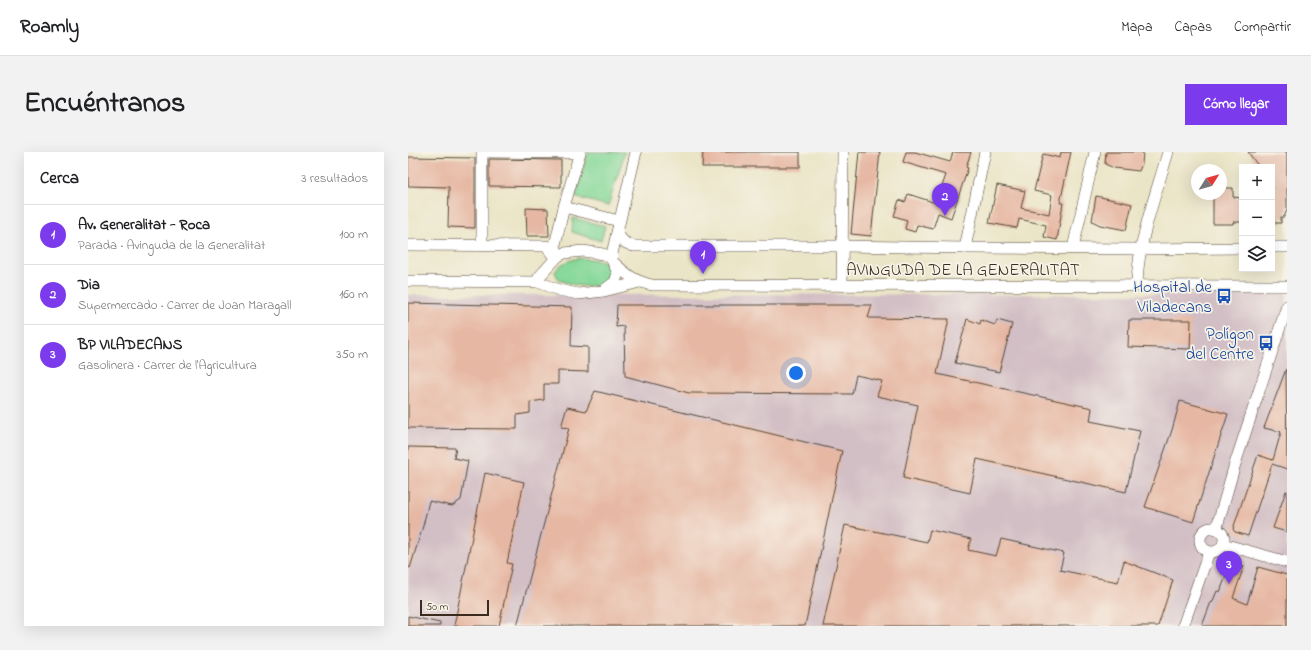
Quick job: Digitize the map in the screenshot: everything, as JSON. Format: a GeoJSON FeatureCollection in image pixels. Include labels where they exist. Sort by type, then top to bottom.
{"type":"FeatureCollection","features":[{"type":"Feature","properties":{"kind":"street"},"geometry":{"type":"LineString","coordinates":[[482,245],[482,152],[580,152],[564,207],[555,245],[554,260],[546,273],[548,281],[559,290]]}},
{"type":"Feature","properties":{"kind":"street"},"geometry":{"type":"LineString","coordinates":[[604,291],[615,282],[618,273],[612,260],[619,221],[636,152]]}},
{"type":"Feature","properties":{"kind":"street"},"geometry":{"type":"LineString","coordinates":[[842,286],[843,152]]}},
{"type":"Feature","properties":{"kind":"street"},"geometry":{"type":"LineString","coordinates":[[965,248],[985,152]]}},
{"type":"Feature","properties":{"kind":"street"},"geometry":{"type":"LineString","coordinates":[[1073,248],[1095,152]]}},
{"type":"Feature","properties":{"kind":"street"},"geometry":{"type":"LineString","coordinates":[[1137,285],[1137,267],[1140,249],[1168,152]]}},
{"type":"Feature","properties":{"kind":"street"},"geometry":{"type":"LineString","coordinates":[[564,207],[619,221]]}},
{"type":"Feature","properties":{"kind":"street"},"geometry":{"type":"LineString","coordinates":[[617,234],[624,242],[634,246],[842,246],[1140,249],[1239,248]]}},
{"type":"Feature","properties":{"kind":"street"},"geometry":{"type":"LineString","coordinates":[[408,245],[546,246],[554,260]]}},
{"type":"Feature","properties":{"kind":"street"},"geometry":{"type":"LineString","coordinates":[[1275,247],[1287,247]]}},
{"type":"Feature","properties":{"kind":"street"},"geometry":{"type":"LineString","coordinates":[[538,282],[539,276],[554,260],[565,253],[583,251],[603,254],[612,260],[626,274],[640,282]]}},
{"type":"Feature","properties":{"kind":"street"},"geometry":{"type":"LineString","coordinates":[[408,281],[538,282],[559,290],[578,294],[604,291],[640,282]]}},
{"type":"Feature","properties":{"kind":"street","name":"AVINGUDA DE LA GENERALITAT"},"geometry":{"type":"LineString","coordinates":[[640,282],[698,286],[987,284],[1287,286]]}},
{"type":"Feature","properties":{"kind":"street"},"geometry":{"type":"LineString","coordinates":[[1216,530],[1235,464],[1287,306]]}},
{"type":"Feature","properties":{"kind":"street"},"geometry":{"type":"LineString","coordinates":[[1213,529],[1219,532],[1223,537],[1223,544],[1219,550],[1209,552],[1203,548],[1200,540],[1206,531],[1213,529]]}},
{"type":"Feature","properties":{"kind":"street"},"geometry":{"type":"LineString","coordinates":[[1223,544],[1287,562]]}},
{"type":"Feature","properties":{"kind":"street"},"geometry":{"type":"LineString","coordinates":[[1183,626],[1209,552]]}},
{"type":"Feature","properties":{"kind":"shaded area"},"geometry":{"type":"Polygon","coordinates":[[[1287,294],[1287,626],[408,626],[408,295],[1287,294]]]}},
{"type":"Feature","properties":{"kind":"green space"},"geometry":{"type":"Polygon","coordinates":[[[588,152],[625,152],[608,206],[575,197],[588,152]]]}},
{"type":"Feature","properties":{"kind":"green space"},"geometry":{"type":"Polygon","coordinates":[[[573,218],[605,226],[601,241],[572,232],[573,218]]]}},
{"type":"Feature","properties":{"kind":"green space"},"geometry":{"type":"Polygon","coordinates":[[[578,258],[599,260],[608,264],[612,272],[611,279],[605,283],[592,286],[572,284],[559,280],[555,272],[559,266],[578,258]]]}},
{"type":"Feature","properties":{"kind":"building"},"geometry":{"type":"Polygon","coordinates":[[[703,152],[800,152],[800,167],[702,167],[703,152]]]}},
{"type":"Feature","properties":{"kind":"building"},"geometry":{"type":"Polygon","coordinates":[[[859,152],[880,152],[871,236],[851,234],[859,152]]]}},
{"type":"Feature","properties":{"kind":"building"},"geometry":{"type":"Polygon","coordinates":[[[906,152],[915,152],[950,162],[953,152],[971,152],[966,167],[968,168],[951,218],[938,213],[933,229],[917,225],[915,232],[905,229],[907,220],[894,216],[899,200],[905,202],[908,194],[936,203],[946,175],[903,162],[906,152]]]}},
{"type":"Feature","properties":{"kind":"building"},"geometry":{"type":"Polygon","coordinates":[[[1061,152],[1071,152],[1060,203],[1063,203],[1057,240],[1044,237],[1046,225],[1019,219],[1017,228],[989,223],[997,185],[1025,191],[1021,208],[1049,214],[1052,195],[1034,191],[1043,154],[1060,158],[1061,152]]]}},
{"type":"Feature","properties":{"kind":"building"},"geometry":{"type":"Polygon","coordinates":[[[1106,152],[1143,152],[1142,164],[1139,171],[1114,168],[1105,164],[1106,152]]]}},
{"type":"Feature","properties":{"kind":"building"},"geometry":{"type":"Polygon","coordinates":[[[1248,152],[1287,152],[1287,210],[1284,217],[1281,217],[1281,223],[1275,223],[1275,164],[1257,164],[1248,152]]]}},
{"type":"Feature","properties":{"kind":"building"},"geometry":{"type":"Polygon","coordinates":[[[408,157],[475,158],[475,228],[448,227],[449,187],[408,186],[408,157]]]}},
{"type":"Feature","properties":{"kind":"building"},"geometry":{"type":"Polygon","coordinates":[[[489,159],[561,160],[561,187],[489,186],[489,159]]]}},
{"type":"Feature","properties":{"kind":"building"},"geometry":{"type":"Polygon","coordinates":[[[1227,188],[1233,188],[1233,197],[1239,198],[1239,222],[1233,222],[1233,224],[1213,224],[1213,200],[1227,200],[1227,188]]]}},
{"type":"Feature","properties":{"kind":"building"},"geometry":{"type":"Polygon","coordinates":[[[1096,196],[1132,204],[1126,230],[1100,225],[1092,221],[1096,196]]]}},
{"type":"Feature","properties":{"kind":"building"},"geometry":{"type":"Polygon","coordinates":[[[526,208],[548,209],[549,236],[527,236],[526,208]]]}},
{"type":"Feature","properties":{"kind":"building"},"geometry":{"type":"Polygon","coordinates":[[[408,303],[572,307],[571,346],[588,347],[588,372],[558,371],[558,384],[544,384],[544,400],[530,402],[530,413],[517,415],[517,429],[408,428],[408,303]]]}},
{"type":"Feature","properties":{"kind":"building"},"geometry":{"type":"Polygon","coordinates":[[[617,305],[872,305],[868,318],[949,319],[937,374],[1092,408],[1090,421],[1140,431],[1126,492],[977,459],[970,493],[903,478],[918,405],[877,396],[882,381],[856,375],[852,394],[689,393],[625,376],[624,326],[616,327],[617,305]]]}},
{"type":"Feature","properties":{"kind":"building"},"geometry":{"type":"Polygon","coordinates":[[[967,319],[980,324],[981,320],[995,325],[997,320],[1012,324],[999,372],[955,363],[967,319]]]}},
{"type":"Feature","properties":{"kind":"building"},"geometry":{"type":"Polygon","coordinates":[[[1129,320],[1191,320],[1190,349],[1128,347],[1129,320]]]}},
{"type":"Feature","properties":{"kind":"building"},"geometry":{"type":"Polygon","coordinates":[[[1286,369],[1287,469],[1272,464],[1248,536],[1235,532],[1233,529],[1258,455],[1273,460],[1281,432],[1264,428],[1286,369]]]}},
{"type":"Feature","properties":{"kind":"building"},"geometry":{"type":"Polygon","coordinates":[[[595,391],[842,451],[805,626],[517,626],[569,428],[561,427],[567,407],[586,411],[595,391]]]}},
{"type":"Feature","properties":{"kind":"building"},"geometry":{"type":"Polygon","coordinates":[[[1180,401],[1228,414],[1193,522],[1145,507],[1172,430],[1180,401]]]}},
{"type":"Feature","properties":{"kind":"building"},"geometry":{"type":"Polygon","coordinates":[[[408,447],[456,448],[454,458],[468,461],[461,500],[452,506],[429,501],[410,568],[408,567],[408,447]]]}},
{"type":"Feature","properties":{"kind":"building"},"geometry":{"type":"Polygon","coordinates":[[[485,473],[524,482],[507,563],[512,564],[499,626],[454,626],[485,473]]]}},
{"type":"Feature","properties":{"kind":"building"},"geometry":{"type":"Polygon","coordinates":[[[1287,491],[1287,532],[1273,528],[1287,491]]]}},
{"type":"Feature","properties":{"kind":"building"},"geometry":{"type":"Polygon","coordinates":[[[845,525],[927,542],[930,530],[971,539],[968,550],[996,556],[1001,539],[1064,553],[1060,570],[1118,582],[1124,561],[1173,580],[1158,626],[823,626],[845,525]]]}},
{"type":"Feature","properties":{"kind":"building"},"geometry":{"type":"Polygon","coordinates":[[[1231,562],[1244,566],[1233,598],[1247,604],[1258,567],[1287,575],[1287,626],[1202,626],[1211,602],[1212,603],[1217,591],[1220,592],[1231,562]]]}},
{"type":"Feature","properties":{"kind":"building"},"geometry":{"type":"Polygon","coordinates":[[[408,616],[440,623],[440,626],[408,626],[408,616]]]}},
{"type":"Feature","properties":{"kind":"place","name":"Dia"},"geometry":{"type":"Point","coordinates":[945,216]}},
{"type":"Feature","properties":{"kind":"place","name":"Av. Generalitat - Roca"},"geometry":{"type":"Point","coordinates":[703,274]}},
{"type":"Feature","properties":{"kind":"place","name":"Hospital de Viladecans"},"geometry":{"type":"Point","coordinates":[1224,296]}},
{"type":"Feature","properties":{"kind":"place","name":"Polígon del Centre"},"geometry":{"type":"Point","coordinates":[1266,343]}},
{"type":"Feature","properties":{"kind":"place","name":"BP VILADECANS"},"geometry":{"type":"Point","coordinates":[1229,584]}}]}
